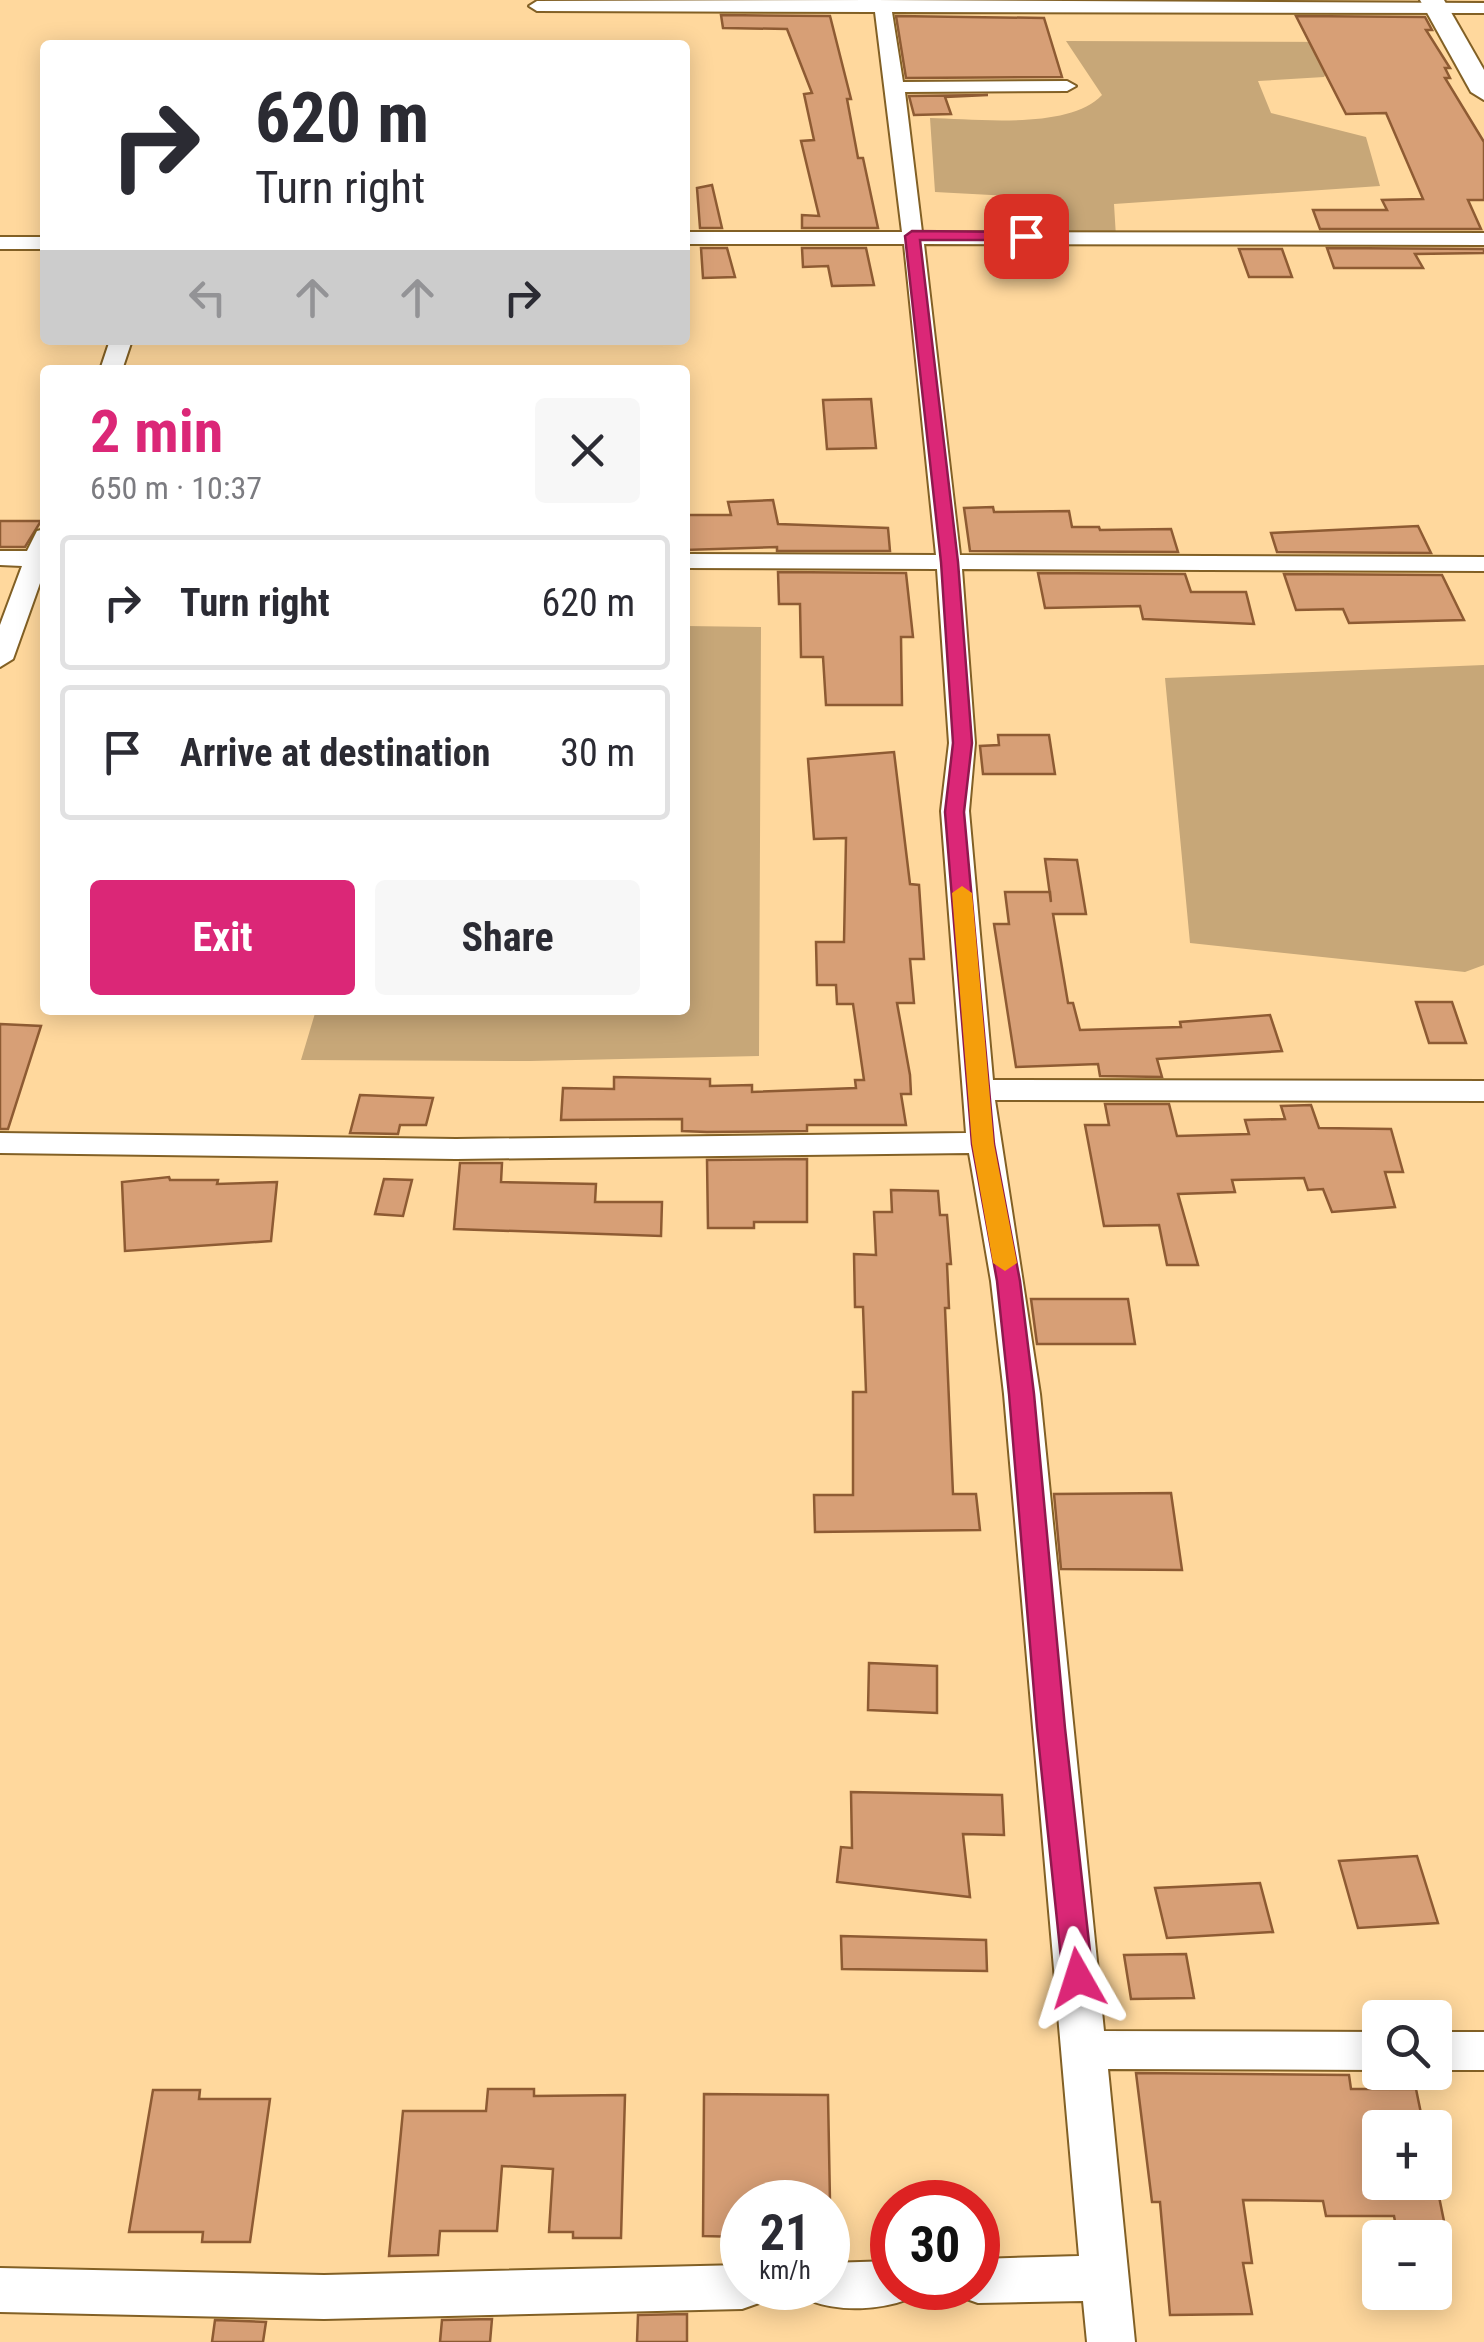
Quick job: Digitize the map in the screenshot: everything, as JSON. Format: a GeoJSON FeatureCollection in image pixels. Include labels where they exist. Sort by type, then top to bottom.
{"type":"FeatureCollection","features":[{"type":"Feature","properties":{"kind":"street"},"geometry":{"type":"LineString","coordinates":[[882,3],[896,87],[949,562],[962,743],[955,812],[983,1144],[1008,1281],[1022,1394],[1111,2342]]}},
{"type":"Feature","properties":{"kind":"street"},"geometry":{"type":"LineString","coordinates":[[1434,4],[1484,92]]}},
{"type":"Feature","properties":{"kind":"street"},"geometry":{"type":"LineString","coordinates":[[537,6],[1434,4],[1484,8]]}},
{"type":"Feature","properties":{"kind":"street"},"geometry":{"type":"LineString","coordinates":[[896,87],[1067,86]]}},
{"type":"Feature","properties":{"kind":"street"},"geometry":{"type":"LineString","coordinates":[[690,238],[1484,240]]}},
{"type":"Feature","properties":{"kind":"street"},"geometry":{"type":"LineString","coordinates":[[0,243],[40,243]]}},
{"type":"Feature","properties":{"kind":"street"},"geometry":{"type":"LineString","coordinates":[[0,558],[40,551]]}},
{"type":"Feature","properties":{"kind":"street"},"geometry":{"type":"LineString","coordinates":[[0,659],[40,556]]}},
{"type":"Feature","properties":{"kind":"street"},"geometry":{"type":"LineString","coordinates":[[690,561],[1484,564]]}},
{"type":"Feature","properties":{"kind":"street"},"geometry":{"type":"LineString","coordinates":[[979,1090],[1484,1091]]}},
{"type":"Feature","properties":{"kind":"street"},"geometry":{"type":"LineString","coordinates":[[0,1144],[456,1149],[983,1144]]}},
{"type":"Feature","properties":{"kind":"street"},"geometry":{"type":"LineString","coordinates":[[1086,2050],[1362,2051]]}},
{"type":"Feature","properties":{"kind":"street"},"geometry":{"type":"LineString","coordinates":[[1452,2051],[1484,2051]]}},
{"type":"Feature","properties":{"kind":"street"},"geometry":{"type":"LineString","coordinates":[[1000,2280],[1104,2278]]}},
{"type":"Feature","properties":{"kind":"street"},"geometry":{"type":"LineString","coordinates":[[0,2290],[324,2297],[720,2288]]}},
{"type":"Feature","properties":{"kind":"shaded area"},"geometry":{"type":"Polygon","coordinates":[[[1066,41],[1345,42],[1324,77],[1258,81],[1271,113],[1366,137],[1380,186],[1114,204],[1116,237],[1020,239],[1010,196],[935,192],[930,118],[1046,118],[1068,114],[1102,95],[1066,41]]]}},
{"type":"Feature","properties":{"kind":"shaded area"},"geometry":{"type":"Polygon","coordinates":[[[690,626],[761,627],[759,1056],[301,1060],[314,1015],[690,1015],[690,626]]]}},
{"type":"Feature","properties":{"kind":"shaded area"},"geometry":{"type":"Polygon","coordinates":[[[1484,665],[1484,965],[1465,972],[1190,943],[1165,678],[1484,665]]]}},
{"type":"Feature","properties":{"kind":"building"},"geometry":{"type":"Polygon","coordinates":[[[721,15],[830,16],[851,99],[847,99],[858,158],[863,158],[878,228],[802,228],[802,215],[819,216],[801,141],[814,140],[804,94],[812,93],[787,29],[723,28],[721,15]]]}},
{"type":"Feature","properties":{"kind":"building"},"geometry":{"type":"Polygon","coordinates":[[[896,16],[1044,18],[1062,77],[906,78],[896,16]]]}},
{"type":"Feature","properties":{"kind":"building"},"geometry":{"type":"Polygon","coordinates":[[[1296,16],[1425,17],[1432,30],[1426,30],[1450,68],[1445,68],[1450,78],[1445,78],[1484,142],[1484,200],[1468,200],[1481,229],[1320,229],[1313,210],[1387,210],[1382,200],[1423,199],[1386,113],[1346,114],[1296,16]]]}},
{"type":"Feature","properties":{"kind":"building"},"geometry":{"type":"Polygon","coordinates":[[[988,95],[945,97],[951,114],[914,115],[909,96],[988,95]]]}},
{"type":"Feature","properties":{"kind":"building"},"geometry":{"type":"Polygon","coordinates":[[[712,185],[722,228],[700,228],[697,188],[712,185]]]}},
{"type":"Feature","properties":{"kind":"building"},"geometry":{"type":"Polygon","coordinates":[[[701,248],[727,248],[735,277],[703,278],[701,248]]]}},
{"type":"Feature","properties":{"kind":"building"},"geometry":{"type":"Polygon","coordinates":[[[802,248],[866,248],[874,285],[832,286],[828,266],[803,267],[802,248]]]}},
{"type":"Feature","properties":{"kind":"building"},"geometry":{"type":"Polygon","coordinates":[[[1327,248],[1484,249],[1484,253],[1415,254],[1423,268],[1334,268],[1327,248]]]}},
{"type":"Feature","properties":{"kind":"building"},"geometry":{"type":"Polygon","coordinates":[[[1239,249],[1282,249],[1292,277],[1249,277],[1239,249]]]}},
{"type":"Feature","properties":{"kind":"building"},"geometry":{"type":"Polygon","coordinates":[[[871,399],[876,448],[827,449],[823,400],[871,399]]]}},
{"type":"Feature","properties":{"kind":"building"},"geometry":{"type":"Polygon","coordinates":[[[773,500],[778,524],[888,528],[890,551],[777,551],[777,547],[690,550],[690,515],[731,515],[728,502],[773,500]]]}},
{"type":"Feature","properties":{"kind":"building"},"geometry":{"type":"Polygon","coordinates":[[[993,507],[994,512],[1069,511],[1072,527],[1171,529],[1178,552],[970,551],[964,508],[993,507]]]}},
{"type":"Feature","properties":{"kind":"building"},"geometry":{"type":"Polygon","coordinates":[[[0,521],[40,521],[25,547],[0,547],[0,521]]]}},
{"type":"Feature","properties":{"kind":"building"},"geometry":{"type":"Polygon","coordinates":[[[1418,526],[1431,553],[1277,552],[1271,533],[1418,526]]]}},
{"type":"Feature","properties":{"kind":"building"},"geometry":{"type":"Polygon","coordinates":[[[778,572],[906,573],[913,637],[901,637],[902,705],[826,705],[823,657],[801,657],[800,604],[779,604],[778,572]]]}},
{"type":"Feature","properties":{"kind":"building"},"geometry":{"type":"Polygon","coordinates":[[[1038,573],[1185,574],[1191,592],[1246,592],[1254,624],[1143,619],[1140,606],[1045,608],[1038,573]]]}},
{"type":"Feature","properties":{"kind":"building"},"geometry":{"type":"Polygon","coordinates":[[[1284,574],[1442,575],[1464,620],[1349,623],[1343,609],[1296,610],[1284,574]]]}},
{"type":"Feature","properties":{"kind":"building"},"geometry":{"type":"Polygon","coordinates":[[[998,735],[1049,735],[1055,774],[983,774],[980,746],[999,745],[998,735]]]}},
{"type":"Feature","properties":{"kind":"building"},"geometry":{"type":"Polygon","coordinates":[[[894,752],[910,884],[919,885],[924,959],[910,959],[914,1003],[897,1003],[910,1075],[911,1094],[901,1094],[906,1125],[807,1125],[807,1131],[707,1132],[682,1131],[682,1119],[561,1120],[563,1088],[614,1089],[614,1077],[710,1079],[710,1086],[752,1085],[752,1092],[856,1088],[855,1080],[864,1080],[853,1004],[837,1004],[836,985],[817,985],[816,942],[844,942],[846,838],[814,839],[808,759],[894,752]]]}},
{"type":"Feature","properties":{"kind":"building"},"geometry":{"type":"Polygon","coordinates":[[[1045,859],[1077,860],[1086,914],[1053,914],[1068,1003],[1073,1003],[1080,1030],[1181,1027],[1180,1022],[1270,1015],[1282,1051],[1157,1059],[1162,1077],[1100,1076],[1098,1064],[1016,1067],[994,924],[1009,924],[1005,892],[1050,892],[1045,859]]]}},
{"type":"Feature","properties":{"kind":"building"},"geometry":{"type":"Polygon","coordinates":[[[1416,1002],[1452,1002],[1466,1043],[1429,1043],[1416,1002]]]}},
{"type":"Feature","properties":{"kind":"building"},"geometry":{"type":"Polygon","coordinates":[[[0,1024],[41,1026],[8,1129],[0,1129],[0,1024]]]}},
{"type":"Feature","properties":{"kind":"building"},"geometry":{"type":"Polygon","coordinates":[[[360,1095],[433,1098],[426,1125],[400,1125],[398,1134],[350,1133],[360,1095]]]}},
{"type":"Feature","properties":{"kind":"building"},"geometry":{"type":"Polygon","coordinates":[[[1105,1104],[1169,1104],[1177,1136],[1249,1134],[1245,1120],[1285,1119],[1281,1106],[1311,1105],[1319,1128],[1391,1129],[1403,1172],[1385,1172],[1395,1207],[1332,1212],[1323,1189],[1308,1190],[1304,1178],[1232,1180],[1235,1192],[1178,1194],[1198,1265],[1167,1265],[1159,1225],[1104,1226],[1085,1125],[1109,1125],[1105,1104]]]}},
{"type":"Feature","properties":{"kind":"building"},"geometry":{"type":"Polygon","coordinates":[[[807,1159],[807,1222],[754,1222],[754,1228],[708,1228],[707,1160],[807,1159]]]}},
{"type":"Feature","properties":{"kind":"building"},"geometry":{"type":"Polygon","coordinates":[[[460,1163],[502,1163],[501,1182],[596,1184],[595,1202],[662,1202],[661,1236],[454,1229],[460,1163]]]}},
{"type":"Feature","properties":{"kind":"building"},"geometry":{"type":"Polygon","coordinates":[[[169,1177],[218,1180],[217,1184],[277,1182],[271,1241],[125,1251],[122,1182],[169,1177]]]}},
{"type":"Feature","properties":{"kind":"building"},"geometry":{"type":"Polygon","coordinates":[[[384,1179],[412,1180],[403,1216],[375,1214],[384,1179]]]}},
{"type":"Feature","properties":{"kind":"building"},"geometry":{"type":"Polygon","coordinates":[[[891,1190],[938,1191],[940,1215],[947,1215],[951,1264],[947,1264],[949,1308],[945,1308],[953,1494],[976,1494],[980,1530],[815,1532],[814,1495],[853,1495],[853,1392],[866,1392],[863,1307],[855,1307],[854,1254],[876,1255],[874,1212],[892,1212],[891,1190]]]}},
{"type":"Feature","properties":{"kind":"building"},"geometry":{"type":"Polygon","coordinates":[[[1031,1299],[1128,1299],[1135,1344],[1037,1344],[1031,1299]]]}},
{"type":"Feature","properties":{"kind":"building"},"geometry":{"type":"Polygon","coordinates":[[[1171,1493],[1182,1570],[1061,1569],[1054,1494],[1171,1493]]]}},
{"type":"Feature","properties":{"kind":"building"},"geometry":{"type":"Polygon","coordinates":[[[869,1663],[937,1666],[937,1713],[868,1710],[869,1663]]]}},
{"type":"Feature","properties":{"kind":"building"},"geometry":{"type":"Polygon","coordinates":[[[851,1792],[1002,1795],[1004,1835],[963,1834],[970,1897],[837,1882],[841,1847],[852,1848],[851,1792]]]}},
{"type":"Feature","properties":{"kind":"building"},"geometry":{"type":"Polygon","coordinates":[[[1417,1856],[1438,1923],[1358,1928],[1339,1861],[1417,1856]]]}},
{"type":"Feature","properties":{"kind":"building"},"geometry":{"type":"Polygon","coordinates":[[[1260,1883],[1273,1932],[1167,1938],[1155,1888],[1260,1883]]]}},
{"type":"Feature","properties":{"kind":"building"},"geometry":{"type":"Polygon","coordinates":[[[841,1936],[986,1940],[987,1971],[842,1969],[841,1936]]]}},
{"type":"Feature","properties":{"kind":"building"},"geometry":{"type":"Polygon","coordinates":[[[1186,1954],[1194,1998],[1131,1999],[1124,1955],[1186,1954]]]}},
{"type":"Feature","properties":{"kind":"building"},"geometry":{"type":"Polygon","coordinates":[[[1136,2073],[1349,2075],[1351,2089],[1416,2090],[1420,2110],[1362,2110],[1362,2200],[1440,2200],[1444,2220],[1326,2216],[1323,2201],[1243,2200],[1252,2263],[1243,2263],[1252,2314],[1170,2315],[1160,2202],[1152,2202],[1136,2073]]]}},
{"type":"Feature","properties":{"kind":"building"},"geometry":{"type":"Polygon","coordinates":[[[488,2089],[534,2089],[534,2096],[625,2095],[621,2238],[573,2238],[573,2232],[549,2232],[553,2169],[502,2166],[497,2231],[440,2231],[438,2255],[389,2256],[403,2111],[486,2111],[488,2089]]]}},
{"type":"Feature","properties":{"kind":"building"},"geometry":{"type":"Polygon","coordinates":[[[153,2090],[200,2090],[199,2099],[270,2099],[250,2242],[202,2242],[203,2232],[129,2232],[153,2090]]]}},
{"type":"Feature","properties":{"kind":"building"},"geometry":{"type":"Polygon","coordinates":[[[704,2094],[828,2095],[830,2180],[720,2180],[720,2236],[703,2236],[704,2094]]]}},
{"type":"Feature","properties":{"kind":"building"},"geometry":{"type":"Polygon","coordinates":[[[687,2314],[687,2342],[637,2342],[638,2315],[687,2314]]]}},
{"type":"Feature","properties":{"kind":"building"},"geometry":{"type":"Polygon","coordinates":[[[492,2319],[490,2342],[440,2342],[442,2320],[492,2319]]]}},
{"type":"Feature","properties":{"kind":"building"},"geometry":{"type":"Polygon","coordinates":[[[215,2320],[266,2322],[263,2342],[212,2342],[215,2320]]]}},
{"type":"Feature","properties":{"kind":"slow traffic"},"geometry":{"type":"LineString","coordinates":[[962,893],[983,1144],[1005,1263]]}},
{"type":"Feature","properties":{"kind":"route"},"geometry":{"type":"LineString","coordinates":[[1026,236],[912,236],[949,562],[962,743],[955,812],[983,1144],[1008,1281],[1022,1394],[1051,1728],[1078,1978]]}}]}
